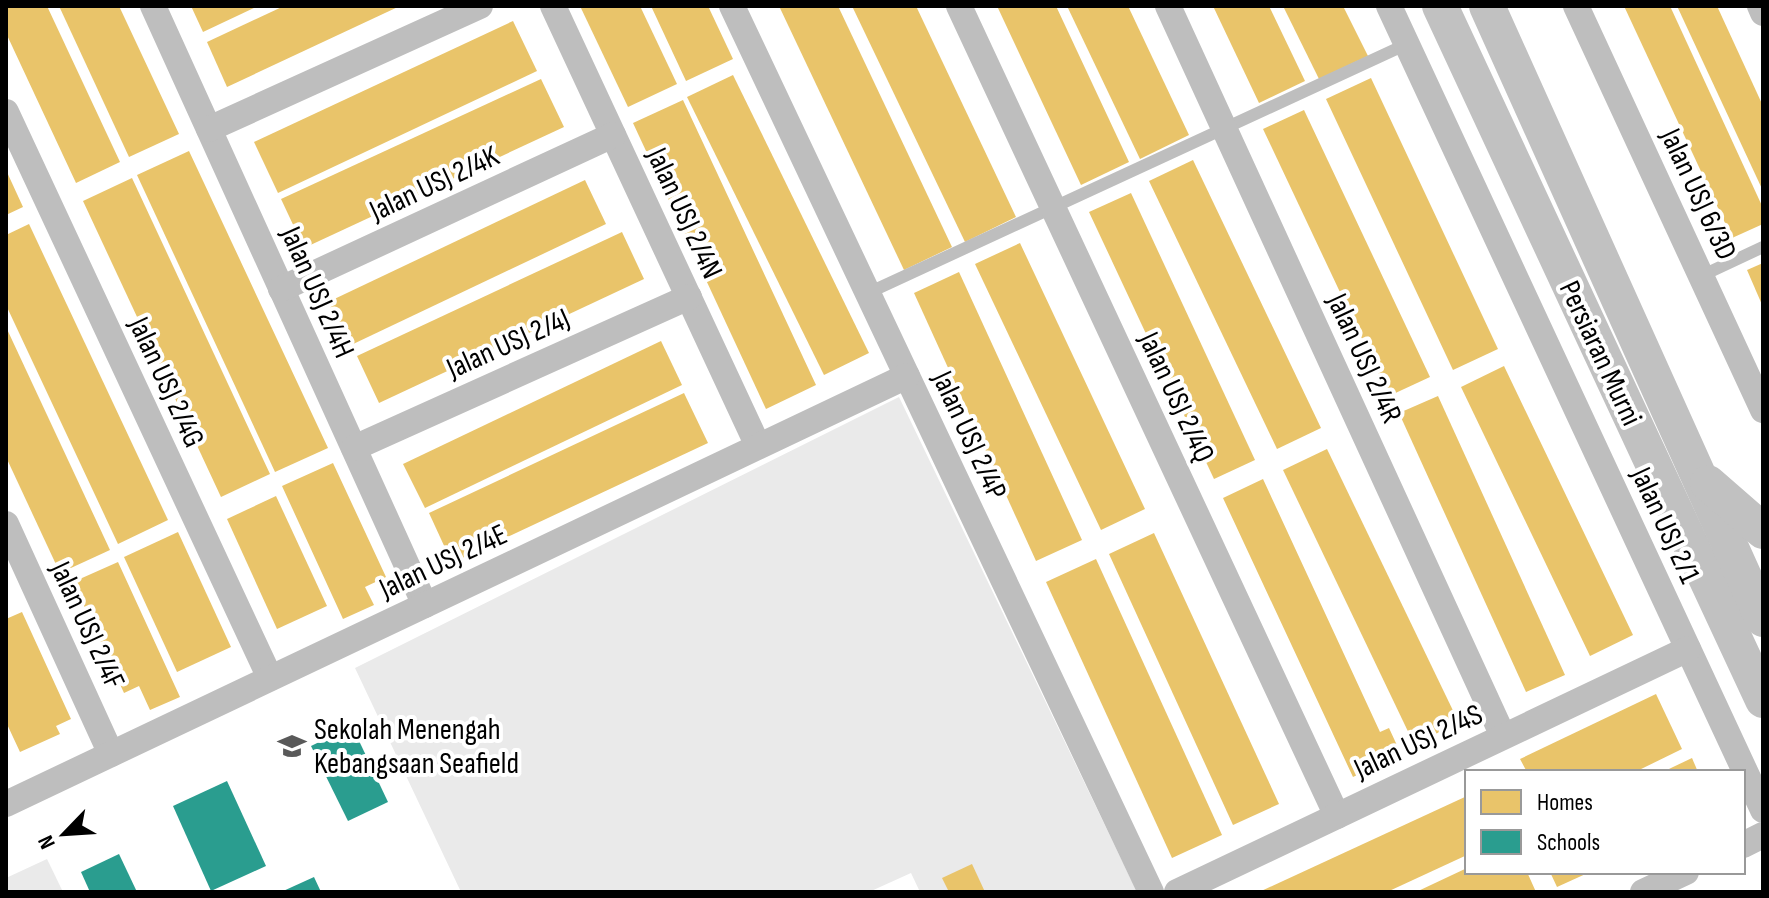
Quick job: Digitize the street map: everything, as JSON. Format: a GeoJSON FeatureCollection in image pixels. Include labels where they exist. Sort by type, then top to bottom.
{"type":"FeatureCollection","features":[{"type":"Feature","properties":{"kind":"main road","name":"Persiaran Murni"},"geometry":{"type":"LineString","coordinates":[[1440,6],[1763,700]]}},
{"type":"Feature","properties":{"kind":"main road","name":"Persiaran Murni"},"geometry":{"type":"LineString","coordinates":[[1487,6],[1763,619]]}},
{"type":"Feature","properties":{"kind":"main road"},"geometry":{"type":"LineString","coordinates":[[1697,474],[1763,531]]}},
{"type":"Feature","properties":{"kind":"street","name":"Jalan USJ 2/4H"},"geometry":{"type":"LineString","coordinates":[[153,6],[425,605]]}},
{"type":"Feature","properties":{"kind":"street"},"geometry":{"type":"LineString","coordinates":[[209,129],[480,6]]}},
{"type":"Feature","properties":{"kind":"street","name":"Jalan USJ 2/4N"},"geometry":{"type":"LineString","coordinates":[[553,6],[758,446]]}},
{"type":"Feature","properties":{"kind":"street","name":"Jalan USJ 2/4P"},"geometry":{"type":"LineString","coordinates":[[732,6],[1151,892]]}},
{"type":"Feature","properties":{"kind":"street","name":"Jalan USJ 2/4Q"},"geometry":{"type":"LineString","coordinates":[[959,6],[1337,816]]}},
{"type":"Feature","properties":{"kind":"street","name":"Jalan USJ 2/4R"},"geometry":{"type":"LineString","coordinates":[[1168,6],[1503,736]]}},
{"type":"Feature","properties":{"kind":"street","name":"Jalan USJ 2/1"},"geometry":{"type":"LineString","coordinates":[[1389,6],[1744,770]]}},
{"type":"Feature","properties":{"kind":"street","name":"Jalan USJ 6/3D"},"geometry":{"type":"LineString","coordinates":[[1576,6],[1763,410]]}},
{"type":"Feature","properties":{"kind":"street"},"geometry":{"type":"LineString","coordinates":[[1760,6],[1763,13]]}},
{"type":"Feature","properties":{"kind":"street","name":"Jalan USJ 2/4G"},"geometry":{"type":"LineString","coordinates":[[6,112],[270,678]]}},
{"type":"Feature","properties":{"kind":"street","name":"Jalan USJ 2/4K"},"geometry":{"type":"LineString","coordinates":[[281,289],[613,135]]}},
{"type":"Feature","properties":{"kind":"street","name":"Jalan USJ 2/4J"},"geometry":{"type":"LineString","coordinates":[[354,448],[689,297]]}},
{"type":"Feature","properties":{"kind":"street","name":"Jalan USJ 2/4E"},"geometry":{"type":"LineString","coordinates":[[6,804],[907,376]]}},
{"type":"Feature","properties":{"kind":"street","name":"Jalan USJ 2/4F"},"geometry":{"type":"LineString","coordinates":[[6,524],[111,754]]}},
{"type":"Feature","properties":{"kind":"street","name":"Jalan USJ 2/4S"},"geometry":{"type":"LineString","coordinates":[[1177,892],[1688,649]]}},
{"type":"Feature","properties":{"kind":"street","name":"Jalan USJ 2/1"},"geometry":{"type":"LineString","coordinates":[[1745,771],[1763,810]]}},
{"type":"Feature","properties":{"kind":"street"},"geometry":{"type":"LineString","coordinates":[[1745,844],[1763,835]]}},
{"type":"Feature","properties":{"kind":"street"},"geometry":{"type":"LineString","coordinates":[[1643,892],[1682,874]]}},
{"type":"Feature","properties":{"kind":"lane"},"geometry":{"type":"LineString","coordinates":[[868,293],[1407,44]]}},
{"type":"Feature","properties":{"kind":"lane"},"geometry":{"type":"LineString","coordinates":[[1701,276],[1763,247]]}},
{"type":"Feature","properties":{"kind":"shaded area"},"geometry":{"type":"Polygon","coordinates":[[[899,397],[1137,892],[920,892],[911,873],[869,892],[461,892],[355,668],[899,397]]]}},
{"type":"Feature","properties":{"kind":"shaded area"},"geometry":{"type":"Polygon","coordinates":[[[47,859],[63,892],[6,892],[6,878],[47,859]]]}},
{"type":"Feature","properties":{"kind":"building: Homes"},"geometry":{"type":"Polygon","coordinates":[[[6,6],[47,6],[120,162],[76,183],[6,33],[6,6]]]}},
{"type":"Feature","properties":{"kind":"building: Homes"},"geometry":{"type":"Polygon","coordinates":[[[59,6],[119,6],[179,134],[129,157],[59,6]]]}},
{"type":"Feature","properties":{"kind":"building: Homes"},"geometry":{"type":"Polygon","coordinates":[[[191,6],[258,6],[203,32],[191,6]]]}},
{"type":"Feature","properties":{"kind":"building: Homes"},"geometry":{"type":"Polygon","coordinates":[[[284,6],[400,6],[227,87],[207,42],[284,6]]]}},
{"type":"Feature","properties":{"kind":"building: Homes"},"geometry":{"type":"Polygon","coordinates":[[[580,6],[640,6],[677,84],[628,107],[580,6]]]}},
{"type":"Feature","properties":{"kind":"building: Homes"},"geometry":{"type":"Polygon","coordinates":[[[651,6],[708,6],[733,59],[686,81],[651,6]]]}},
{"type":"Feature","properties":{"kind":"building: Homes"},"geometry":{"type":"Polygon","coordinates":[[[779,6],[838,6],[952,247],[904,270],[779,6]]]}},
{"type":"Feature","properties":{"kind":"building: Homes"},"geometry":{"type":"Polygon","coordinates":[[[852,6],[916,6],[1016,217],[965,242],[852,6]]]}},
{"type":"Feature","properties":{"kind":"building: Homes"},"geometry":{"type":"Polygon","coordinates":[[[997,6],[1056,6],[1129,162],[1081,185],[997,6]]]}},
{"type":"Feature","properties":{"kind":"building: Homes"},"geometry":{"type":"Polygon","coordinates":[[[1067,6],[1128,6],[1189,135],[1140,159],[1067,6]]]}},
{"type":"Feature","properties":{"kind":"building: Homes"},"geometry":{"type":"Polygon","coordinates":[[[1213,6],[1269,6],[1305,81],[1259,103],[1213,6]]]}},
{"type":"Feature","properties":{"kind":"building: Homes"},"geometry":{"type":"Polygon","coordinates":[[[1283,6],[1343,6],[1368,56],[1319,79],[1283,6]]]}},
{"type":"Feature","properties":{"kind":"building: Homes"},"geometry":{"type":"Polygon","coordinates":[[[1624,6],[1670,6],[1763,208],[1763,224],[1732,238],[1624,6]]]}},
{"type":"Feature","properties":{"kind":"building: Homes"},"geometry":{"type":"Polygon","coordinates":[[[1677,6],[1717,6],[1763,106],[1763,191],[1677,6]]]}},
{"type":"Feature","properties":{"kind":"building: Homes"},"geometry":{"type":"Polygon","coordinates":[[[513,21],[537,71],[278,193],[254,142],[513,21]]]}},
{"type":"Feature","properties":{"kind":"building: Homes"},"geometry":{"type":"Polygon","coordinates":[[[733,75],[869,353],[824,375],[687,97],[733,75]]]}},
{"type":"Feature","properties":{"kind":"building: Homes"},"geometry":{"type":"Polygon","coordinates":[[[1371,78],[1498,349],[1453,370],[1326,99],[1371,78]]]}},
{"type":"Feature","properties":{"kind":"building: Homes"},"geometry":{"type":"Polygon","coordinates":[[[541,79],[564,127],[304,248],[281,199],[541,79]]]}},
{"type":"Feature","properties":{"kind":"building: Homes"},"geometry":{"type":"Polygon","coordinates":[[[683,100],[816,385],[766,409],[633,123],[683,100]]]}},
{"type":"Feature","properties":{"kind":"building: Homes"},"geometry":{"type":"Polygon","coordinates":[[[1304,110],[1430,377],[1389,396],[1263,129],[1304,110]]]}},
{"type":"Feature","properties":{"kind":"building: Homes"},"geometry":{"type":"Polygon","coordinates":[[[189,151],[328,448],[275,472],[137,175],[189,151]]]}},
{"type":"Feature","properties":{"kind":"building: Homes"},"geometry":{"type":"Polygon","coordinates":[[[1193,160],[1321,428],[1277,449],[1149,181],[1193,160]]]}},
{"type":"Feature","properties":{"kind":"building: Homes"},"geometry":{"type":"Polygon","coordinates":[[[6,170],[23,207],[6,215],[6,170]]]}},
{"type":"Feature","properties":{"kind":"building: Homes"},"geometry":{"type":"Polygon","coordinates":[[[132,178],[270,474],[221,497],[83,201],[132,178]]]}},
{"type":"Feature","properties":{"kind":"building: Homes"},"geometry":{"type":"Polygon","coordinates":[[[585,180],[606,224],[349,346],[328,302],[585,180]]]}},
{"type":"Feature","properties":{"kind":"building: Homes"},"geometry":{"type":"Polygon","coordinates":[[[1131,193],[1255,460],[1214,479],[1089,212],[1131,193]]]}},
{"type":"Feature","properties":{"kind":"building: Homes"},"geometry":{"type":"Polygon","coordinates":[[[29,224],[168,520],[118,544],[6,305],[6,235],[29,224]]]}},
{"type":"Feature","properties":{"kind":"building: Homes"},"geometry":{"type":"Polygon","coordinates":[[[622,232],[644,279],[379,403],[357,356],[622,232]]]}},
{"type":"Feature","properties":{"kind":"building: Homes"},"geometry":{"type":"Polygon","coordinates":[[[1020,243],[1145,509],[1101,530],[975,264],[1020,243]]]}},
{"type":"Feature","properties":{"kind":"building: Homes"},"geometry":{"type":"Polygon","coordinates":[[[1763,263],[1763,307],[1747,270],[1763,263]]]}},
{"type":"Feature","properties":{"kind":"building: Homes"},"geometry":{"type":"Polygon","coordinates":[[[959,272],[1082,540],[1036,561],[914,293],[959,272]]]}},
{"type":"Feature","properties":{"kind":"building: Homes"},"geometry":{"type":"Polygon","coordinates":[[[6,327],[110,550],[60,573],[6,457],[6,327]]]}},
{"type":"Feature","properties":{"kind":"building: Homes"},"geometry":{"type":"Polygon","coordinates":[[[661,341],[682,385],[425,508],[403,464],[661,341]]]}},
{"type":"Feature","properties":{"kind":"building: Homes"},"geometry":{"type":"Polygon","coordinates":[[[1504,366],[1633,635],[1590,656],[1461,387],[1504,366]]]}},
{"type":"Feature","properties":{"kind":"building: Homes"},"geometry":{"type":"Polygon","coordinates":[[[684,393],[708,443],[452,563],[429,513],[684,393]]]}},
{"type":"Feature","properties":{"kind":"building: Homes"},"geometry":{"type":"Polygon","coordinates":[[[1438,396],[1565,675],[1526,692],[1399,413],[1438,396]]]}},
{"type":"Feature","properties":{"kind":"building: Homes"},"geometry":{"type":"Polygon","coordinates":[[[1327,449],[1459,723],[1414,744],[1283,470],[1327,449]]]}},
{"type":"Feature","properties":{"kind":"building: Homes"},"geometry":{"type":"Polygon","coordinates":[[[333,463],[386,577],[365,587],[374,605],[343,619],[282,486],[333,463]]]}},
{"type":"Feature","properties":{"kind":"building: Homes"},"geometry":{"type":"Polygon","coordinates":[[[1263,479],[1380,732],[1389,728],[1401,754],[1353,777],[1223,498],[1263,479]]]}},
{"type":"Feature","properties":{"kind":"building: Homes"},"geometry":{"type":"Polygon","coordinates":[[[276,496],[327,606],[277,629],[227,519],[276,496]]]}},
{"type":"Feature","properties":{"kind":"building: Homes"},"geometry":{"type":"Polygon","coordinates":[[[178,532],[231,647],[177,672],[124,557],[178,532]]]}},
{"type":"Feature","properties":{"kind":"building: Homes"},"geometry":{"type":"Polygon","coordinates":[[[1154,533],[1279,804],[1233,825],[1109,554],[1154,533]]]}},
{"type":"Feature","properties":{"kind":"building: Homes"},"geometry":{"type":"Polygon","coordinates":[[[1096,559],[1222,835],[1172,858],[1046,582],[1096,559]]]}},
{"type":"Feature","properties":{"kind":"building: Homes"},"geometry":{"type":"Polygon","coordinates":[[[118,562],[180,697],[150,710],[139,686],[124,693],[73,582],[118,562]]]}},
{"type":"Feature","properties":{"kind":"building: Homes"},"geometry":{"type":"Polygon","coordinates":[[[22,612],[71,719],[56,726],[60,734],[20,752],[6,722],[6,619],[22,612]]]}},
{"type":"Feature","properties":{"kind":"building: Homes"},"geometry":{"type":"Polygon","coordinates":[[[1656,694],[1682,749],[1639,770],[1526,770],[1520,759],[1656,694]]]}},
{"type":"Feature","properties":{"kind":"building: Homes"},"geometry":{"type":"Polygon","coordinates":[[[1692,758],[1697,770],[1667,770],[1692,758]]]}},
{"type":"Feature","properties":{"kind":"building: Homes"},"geometry":{"type":"Polygon","coordinates":[[[1465,797],[1465,856],[1387,892],[1259,892],[1465,797]]]}},
{"type":"Feature","properties":{"kind":"building: Homes"},"geometry":{"type":"Polygon","coordinates":[[[972,864],[985,892],[949,892],[942,878],[972,864]]]}},
{"type":"Feature","properties":{"kind":"building: Homes"},"geometry":{"type":"Polygon","coordinates":[[[1465,869],[1465,874],[1528,874],[1536,892],[1416,892],[1465,869]]]}},
{"type":"Feature","properties":{"kind":"building: Homes"},"geometry":{"type":"Polygon","coordinates":[[[1551,874],[1586,874],[1557,887],[1551,874]]]}},
{"type":"Feature","properties":{"kind":"building: Schools"},"geometry":{"type":"Polygon","coordinates":[[[352,726],[388,802],[348,821],[311,746],[352,726]]]}},
{"type":"Feature","properties":{"kind":"building: Schools"},"geometry":{"type":"Polygon","coordinates":[[[227,781],[266,866],[211,891],[173,806],[227,781]]]}},
{"type":"Feature","properties":{"kind":"building: Schools"},"geometry":{"type":"Polygon","coordinates":[[[119,854],[137,892],[90,892],[81,872],[119,854]]]}},
{"type":"Feature","properties":{"kind":"building: Schools"},"geometry":{"type":"Polygon","coordinates":[[[314,877],[321,892],[281,892],[314,877]]]}},
{"type":"Feature","properties":{"kind":"place","name":"Sekolah Menengah Kebangsaan Seafield"},"geometry":{"type":"Point","coordinates":[292,746]}}]}
